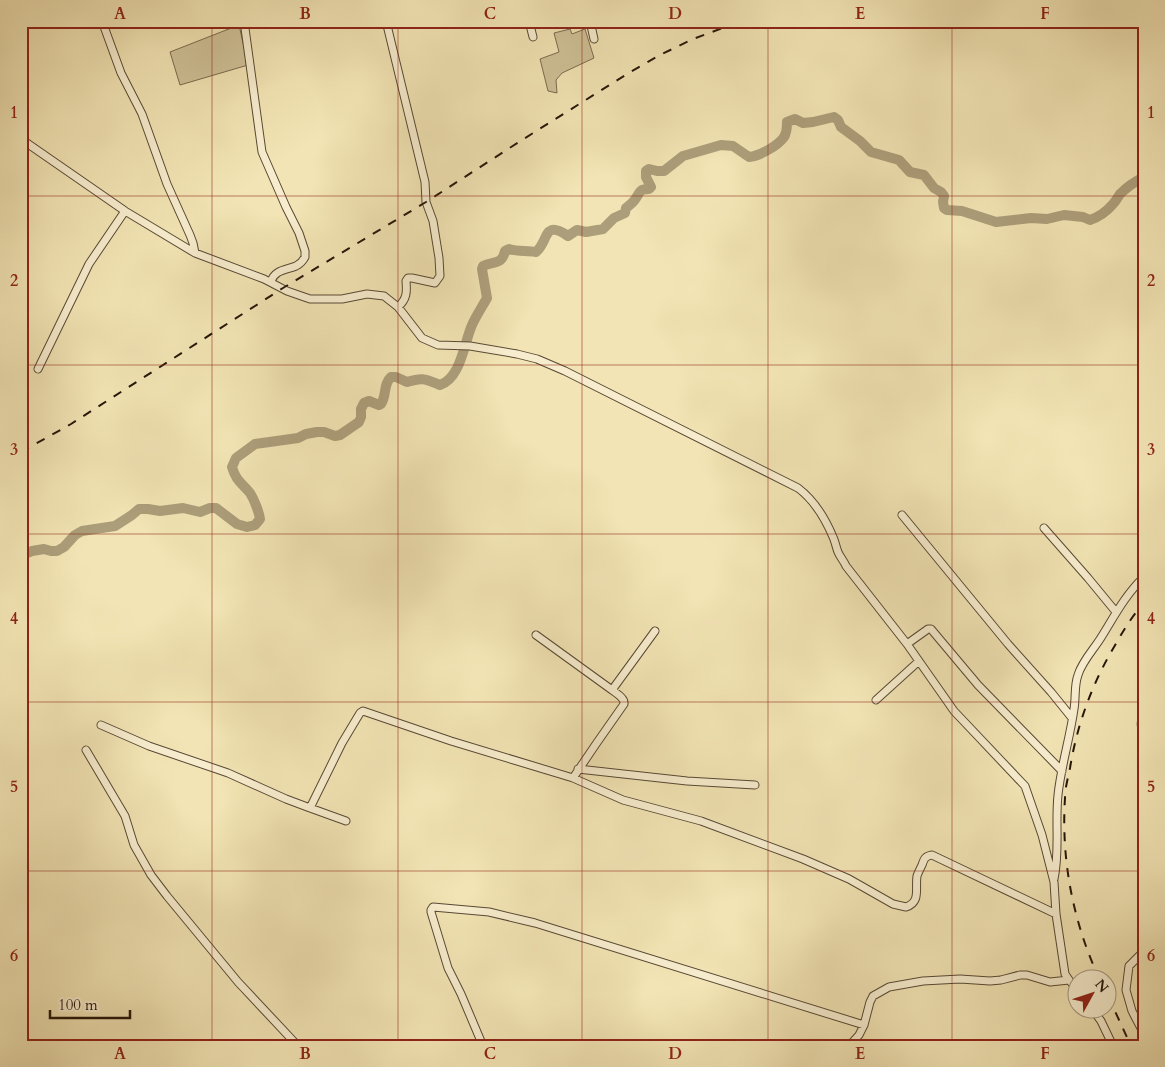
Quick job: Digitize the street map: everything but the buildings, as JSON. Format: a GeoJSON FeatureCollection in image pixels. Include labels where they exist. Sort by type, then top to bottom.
{"type":"FeatureCollection","features":[{"type":"Feature","properties":{"kind":"street"},"geometry":{"type":"LineString","coordinates":[[102,21],[121,73],[142,114],[167,184],[188,230],[193,243],[194,253]]}},
{"type":"Feature","properties":{"kind":"street"},"geometry":{"type":"LineString","coordinates":[[244,21],[262,152],[299,233],[305,257],[300,264],[276,273],[272,277],[271,282]]}},
{"type":"Feature","properties":{"kind":"street"},"geometry":{"type":"LineString","coordinates":[[386,21],[425,182],[426,202],[433,221],[440,276],[435,283],[408,278],[406,281],[405,298],[398,308]]}},
{"type":"Feature","properties":{"kind":"street"},"geometry":{"type":"LineString","coordinates":[[529,21],[533,37]]}},
{"type":"Feature","properties":{"kind":"street"},"geometry":{"type":"LineString","coordinates":[[590,21],[594,39]]}},
{"type":"Feature","properties":{"kind":"street"},"geometry":{"type":"LineString","coordinates":[[21,139],[125,211],[194,253],[310,299],[328,300],[367,294],[384,296],[398,308],[422,338],[438,345],[466,346],[537,359],[565,371],[798,488],[808,495],[833,537],[838,552],[846,566],[907,644],[954,711],[1025,786],[1042,834],[1054,882],[1056,914],[1065,974],[1068,978]]}},
{"type":"Feature","properties":{"kind":"street"},"geometry":{"type":"LineString","coordinates":[[38,369],[89,264],[125,211]]}},
{"type":"Feature","properties":{"kind":"street"},"geometry":{"type":"LineString","coordinates":[[902,515],[1008,644],[1072,718]]}},
{"type":"Feature","properties":{"kind":"street"},"geometry":{"type":"LineString","coordinates":[[1044,528],[1116,612]]}},
{"type":"Feature","properties":{"kind":"street"},"geometry":{"type":"LineString","coordinates":[[1054,882],[1057,866],[1058,795],[1074,711],[1075,688],[1080,669],[1130,591],[1144,577]]}},
{"type":"Feature","properties":{"kind":"street"},"geometry":{"type":"LineString","coordinates":[[907,644],[928,629],[931,629],[978,685],[1062,771]]}},
{"type":"Feature","properties":{"kind":"street"},"geometry":{"type":"LineString","coordinates":[[612,690],[655,631]]}},
{"type":"Feature","properties":{"kind":"street"},"geometry":{"type":"LineString","coordinates":[[536,635],[623,699],[624,704],[573,778]]}},
{"type":"Feature","properties":{"kind":"street"},"geometry":{"type":"LineString","coordinates":[[876,700],[919,661]]}},
{"type":"Feature","properties":{"kind":"street"},"geometry":{"type":"LineString","coordinates":[[310,808],[342,743],[360,712],[363,711],[451,741],[573,778],[623,800],[701,821],[849,879],[893,904],[906,907],[914,903],[918,875],[925,858],[932,855],[1056,914]]}},
{"type":"Feature","properties":{"kind":"street"},"geometry":{"type":"LineString","coordinates":[[1144,716],[1140,725],[1144,732]]}},
{"type":"Feature","properties":{"kind":"street"},"geometry":{"type":"LineString","coordinates":[[101,725],[149,746],[228,773],[286,799],[346,821]]}},
{"type":"Feature","properties":{"kind":"street"},"geometry":{"type":"LineString","coordinates":[[86,750],[125,816],[134,845],[151,875],[238,982],[298,1046]]}},
{"type":"Feature","properties":{"kind":"street"},"geometry":{"type":"LineString","coordinates":[[578,769],[687,781],[755,785]]}},
{"type":"Feature","properties":{"kind":"street"},"geometry":{"type":"LineString","coordinates":[[483,1046],[448,968],[431,912],[433,907],[488,912],[535,923],[864,1025]]}},
{"type":"Feature","properties":{"kind":"street"},"geometry":{"type":"LineString","coordinates":[[1144,951],[1129,966],[1126,990],[1132,1011],[1144,1034]]}},
{"type":"Feature","properties":{"kind":"street"},"geometry":{"type":"LineString","coordinates":[[849,1046],[859,1035],[864,1025],[873,996],[889,987],[923,980],[990,982],[1020,974],[1050,982],[1068,980]]}},
{"type":"Feature","properties":{"kind":"street"},"geometry":{"type":"LineString","coordinates":[[1100,1020],[1113,1046]]}},
{"type":"Feature","properties":{"kind":"shaded area"},"geometry":{"type":"Polygon","coordinates":[[[239,25],[248,65],[180,85],[170,52],[239,25]]]}},
{"type":"Feature","properties":{"kind":"shaded area"},"geometry":{"type":"Polygon","coordinates":[[[570,29],[572,34],[585,29],[594,58],[562,73],[556,80],[557,93],[548,91],[540,59],[559,52],[554,33],[570,29]]]}},
{"type":"Feature","properties":{"kind":"waterway"},"geometry":{"type":"LineString","coordinates":[[21,556],[32,551],[44,549],[57,551],[82,531],[115,526],[139,509],[160,511],[183,508],[200,512],[216,508],[237,524],[247,527],[255,525],[260,519],[259,513],[250,493],[237,479],[234,472],[232,467],[236,458],[255,444],[298,438],[317,432],[324,432],[335,436],[340,435],[359,422],[364,403],[369,401],[381,404],[387,383],[391,377],[407,382],[424,379],[440,385],[447,381],[457,368],[472,325],[487,298],[483,266],[500,261],[505,251],[509,249],[536,252],[550,231],[560,231],[568,236],[577,230],[586,232],[603,229],[614,218],[625,213],[626,208],[643,189],[651,187],[646,177],[646,171],[649,169],[664,171],[683,156],[721,145],[733,146],[749,157],[758,155],[777,144],[784,137],[787,122],[795,119],[803,123],[813,122],[834,117],[838,120],[841,127],[871,152],[899,160],[910,172],[924,175],[934,188],[944,196],[944,208],[947,210],[962,211],[996,222],[1031,218],[1047,219],[1064,215],[1083,217],[1090,220],[1105,211],[1123,191],[1144,177]]}},
{"type":"Feature","properties":{"kind":"railway"},"geometry":{"type":"LineString","coordinates":[[21,452],[71,424],[283,288],[426,202],[627,74],[693,39],[745,21]]}},
{"type":"Feature","properties":{"kind":"railway"},"geometry":{"type":"LineString","coordinates":[[1113,21],[1144,24]]}},
{"type":"Feature","properties":{"kind":"railway"},"geometry":{"type":"LineString","coordinates":[[1096,970],[1076,914],[1067,868],[1064,821],[1066,790],[1077,736],[1092,690],[1121,635],[1144,603]]}},
{"type":"Feature","properties":{"kind":"railway"},"geometry":{"type":"LineString","coordinates":[[1118,1018],[1131,1046]]}}]}
